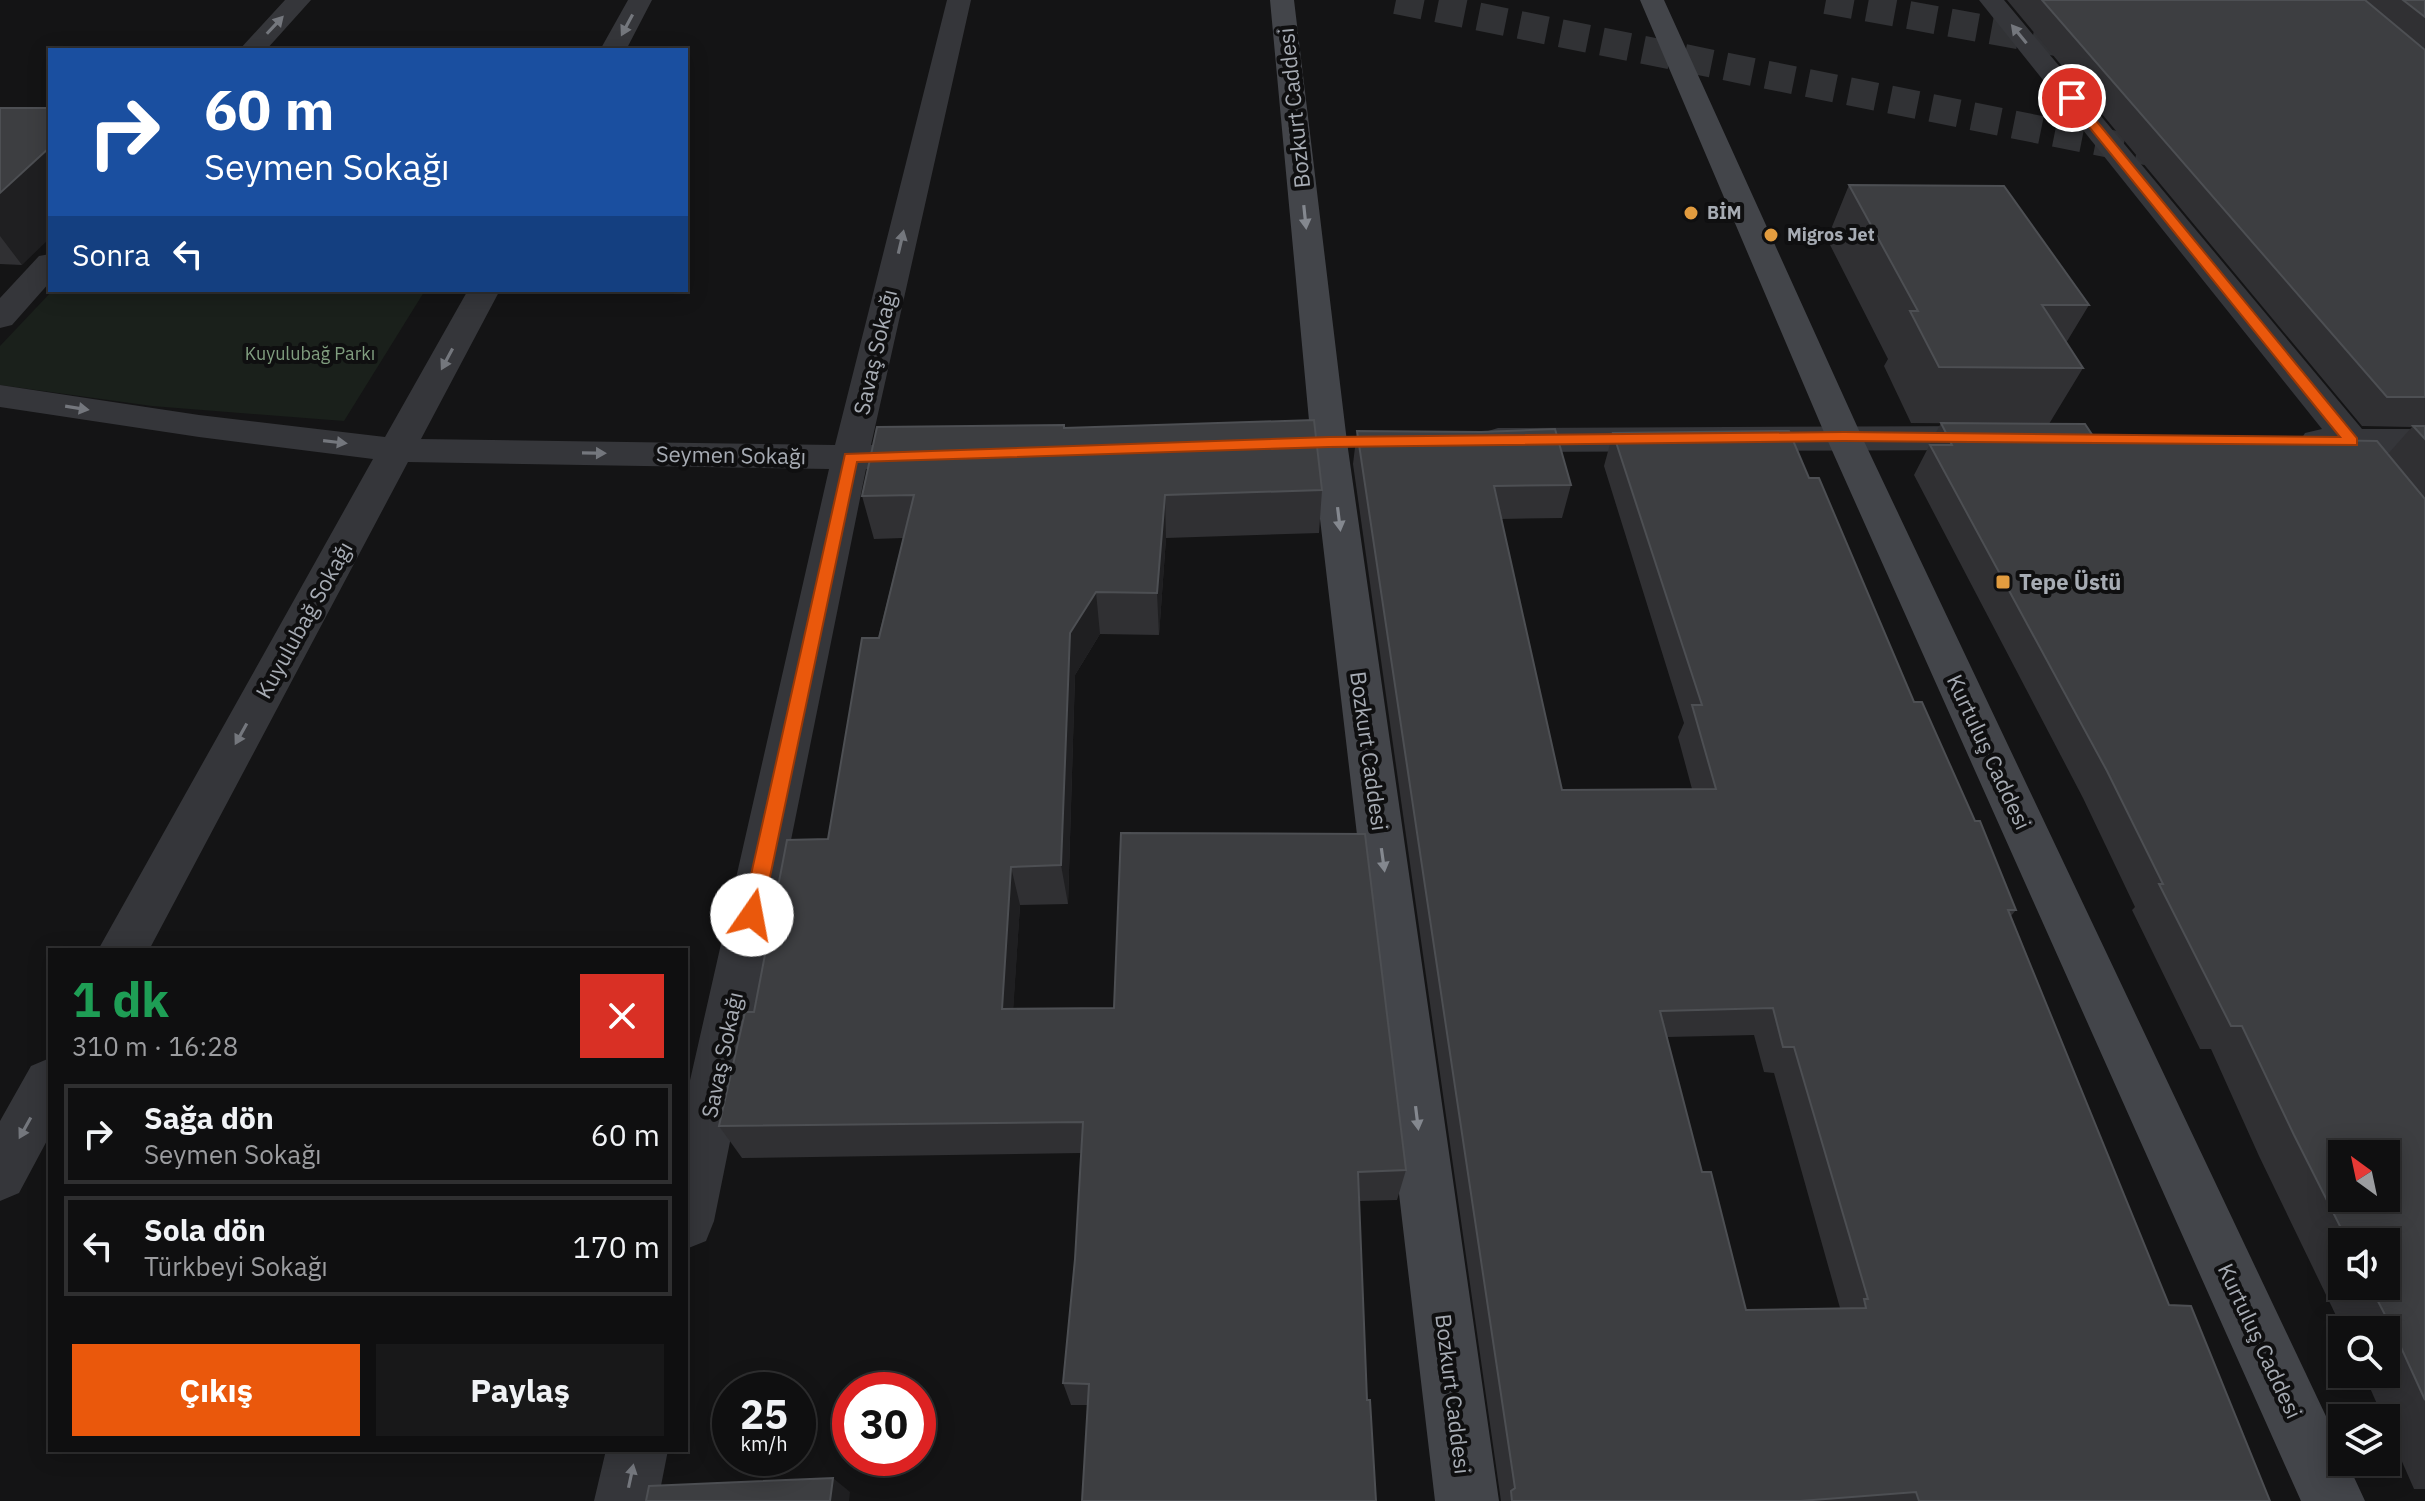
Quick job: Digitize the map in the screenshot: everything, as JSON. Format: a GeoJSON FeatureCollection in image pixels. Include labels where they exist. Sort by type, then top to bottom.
{"type":"FeatureCollection","features":[{"type":"Feature","properties":{"kind":"street"},"geometry":{"type":"LineString","coordinates":[[254,48],[299,0]]}},
{"type":"Feature","properties":{"kind":"street"},"geometry":{"type":"LineString","coordinates":[[614,48],[640,0]]}},
{"type":"Feature","properties":{"kind":"street","name":"Savaş Sokağı"},"geometry":{"type":"LineString","coordinates":[[688,1212],[850,457],[959,0]]}},
{"type":"Feature","properties":{"kind":"street","name":"Bozkurt Caddesi"},"geometry":{"type":"LineString","coordinates":[[1282,0],[1328,442],[1467,1501]]}},
{"type":"Feature","properties":{"kind":"street","name":"Kurtuluş Caddesi"},"geometry":{"type":"LineString","coordinates":[[1652,0],[1844,437],[2333,1501]]}},
{"type":"Feature","properties":{"kind":"street"},"geometry":{"type":"LineString","coordinates":[[1991,0],[2425,531]]}},
{"type":"Feature","properties":{"kind":"street"},"geometry":{"type":"LineString","coordinates":[[0,318],[27,275]]}},
{"type":"Feature","properties":{"kind":"street","name":"Kuyulubağ Sokağı"},"geometry":{"type":"LineString","coordinates":[[124,948],[483,292]]}},
{"type":"Feature","properties":{"kind":"street","name":"Seymen Sokağı"},"geometry":{"type":"LineString","coordinates":[[0,396],[199,426],[397,450],[850,457],[962,454]]}},
{"type":"Feature","properties":{"kind":"street"},"geometry":{"type":"LineString","coordinates":[[1469,440],[2034,438]]}},
{"type":"Feature","properties":{"kind":"street"},"geometry":{"type":"LineString","coordinates":[[2289,441],[2425,441]]}},
{"type":"Feature","properties":{"kind":"street"},"geometry":{"type":"LineString","coordinates":[[0,1174],[48,1087]]}},
{"type":"Feature","properties":{"kind":"street"},"geometry":{"type":"LineString","coordinates":[[626,1501],[637,1452]]}},
{"type":"Feature","properties":{"kind":"green space","name":"Kuyulubağ Parkı"},"geometry":{"type":"Polygon","coordinates":[[[51,292],[424,292],[344,421],[152,406],[0,385],[0,346],[51,292]]]}},
{"type":"Feature","properties":{"kind":"building"},"geometry":{"type":"Polygon","coordinates":[[[2042,0],[2365,0],[2425,50],[2425,397],[2387,397],[2042,0]]]}},
{"type":"Feature","properties":{"kind":"building"},"geometry":{"type":"Polygon","coordinates":[[[2403,0],[2425,0],[2425,17],[2403,0]]]}},
{"type":"Feature","properties":{"kind":"building"},"geometry":{"type":"Polygon","coordinates":[[[0,108],[48,108],[48,149],[0,193],[0,108]]]}},
{"type":"Feature","properties":{"kind":"building"},"geometry":{"type":"Polygon","coordinates":[[[1849,185],[2004,186],[2089,305],[2042,305],[2083,368],[1939,367],[1910,311],[1918,311],[1849,185]]]}},
{"type":"Feature","properties":{"kind":"building"},"geometry":{"type":"Polygon","coordinates":[[[1314,420],[1322,490],[1165,495],[1157,593],[1096,592],[1070,633],[1061,865],[1011,867],[1002,1009],[1114,1008],[1121,833],[1365,834],[1406,1170],[1358,1172],[1367,1400],[1370,1400],[1376,1501],[1082,1501],[1089,1384],[1063,1383],[1075,1259],[1083,1122],[719,1126],[745,1012],[754,1012],[787,840],[828,839],[862,638],[879,638],[914,495],[862,496],[877,427],[1064,425],[1064,428],[1314,420]]]}},
{"type":"Feature","properties":{"kind":"building"},"geometry":{"type":"Polygon","coordinates":[[[1941,423],[2085,424],[2093,436],[2377,441],[2425,499],[2425,1400],[2400,1345],[2400,1316],[2386,1316],[2377,1300],[2400,1300],[2400,1228],[2341,1228],[2333,1212],[2400,1212],[2400,1140],[2328,1140],[2328,1202],[2242,1026],[2231,1026],[2159,884],[2163,884],[2107,771],[1930,445],[1952,445],[1941,423]]]}},
{"type":"Feature","properties":{"kind":"building"},"geometry":{"type":"Polygon","coordinates":[[[2413,426],[2425,426],[2425,439],[2413,426]]]}},
{"type":"Feature","properties":{"kind":"building"},"geometry":{"type":"Polygon","coordinates":[[[1555,429],[1571,485],[1494,486],[1562,790],[1716,789],[1692,705],[1702,705],[1613,433],[1789,431],[1809,478],[1819,478],[1914,702],[1922,702],[1975,821],[1980,821],[2016,910],[2008,910],[2169,1305],[2191,1306],[2270,1501],[1919,1501],[1916,1492],[1800,1501],[1512,1501],[1511,1491],[1515,1488],[1357,431],[1555,429]],[[1773,1008],[1660,1011],[1702,1172],[1711,1172],[1746,1310],[1866,1308],[1864,1299],[1868,1299],[1794,1047],[1783,1047],[1773,1008]]]}},
{"type":"Feature","properties":{"kind":"building"},"geometry":{"type":"Polygon","coordinates":[[[833,1478],[830,1501],[646,1501],[649,1486],[833,1478]]]}},
{"type":"Feature","properties":{"kind":"tunnel"},"geometry":{"type":"LineString","coordinates":[[1396,0],[2190,160]]}},
{"type":"Feature","properties":{"kind":"tunnel"},"geometry":{"type":"LineString","coordinates":[[1826,0],[2100,50]]}},
{"type":"Feature","properties":{"kind":"place","name":"BİM"},"geometry":{"type":"Point","coordinates":[1691,213]}},
{"type":"Feature","properties":{"kind":"place","name":"Migros Jet"},"geometry":{"type":"Point","coordinates":[1771,235]}},
{"type":"Feature","properties":{"kind":"place","name":"Tepe Üstü"},"geometry":{"type":"Point","coordinates":[2003,582]}},
{"type":"Feature","properties":{"kind":"route"},"geometry":{"type":"LineString","coordinates":[[752,915],[850,457],[1329,442],[1844,437],[2352,442],[2072,98]]}}]}
